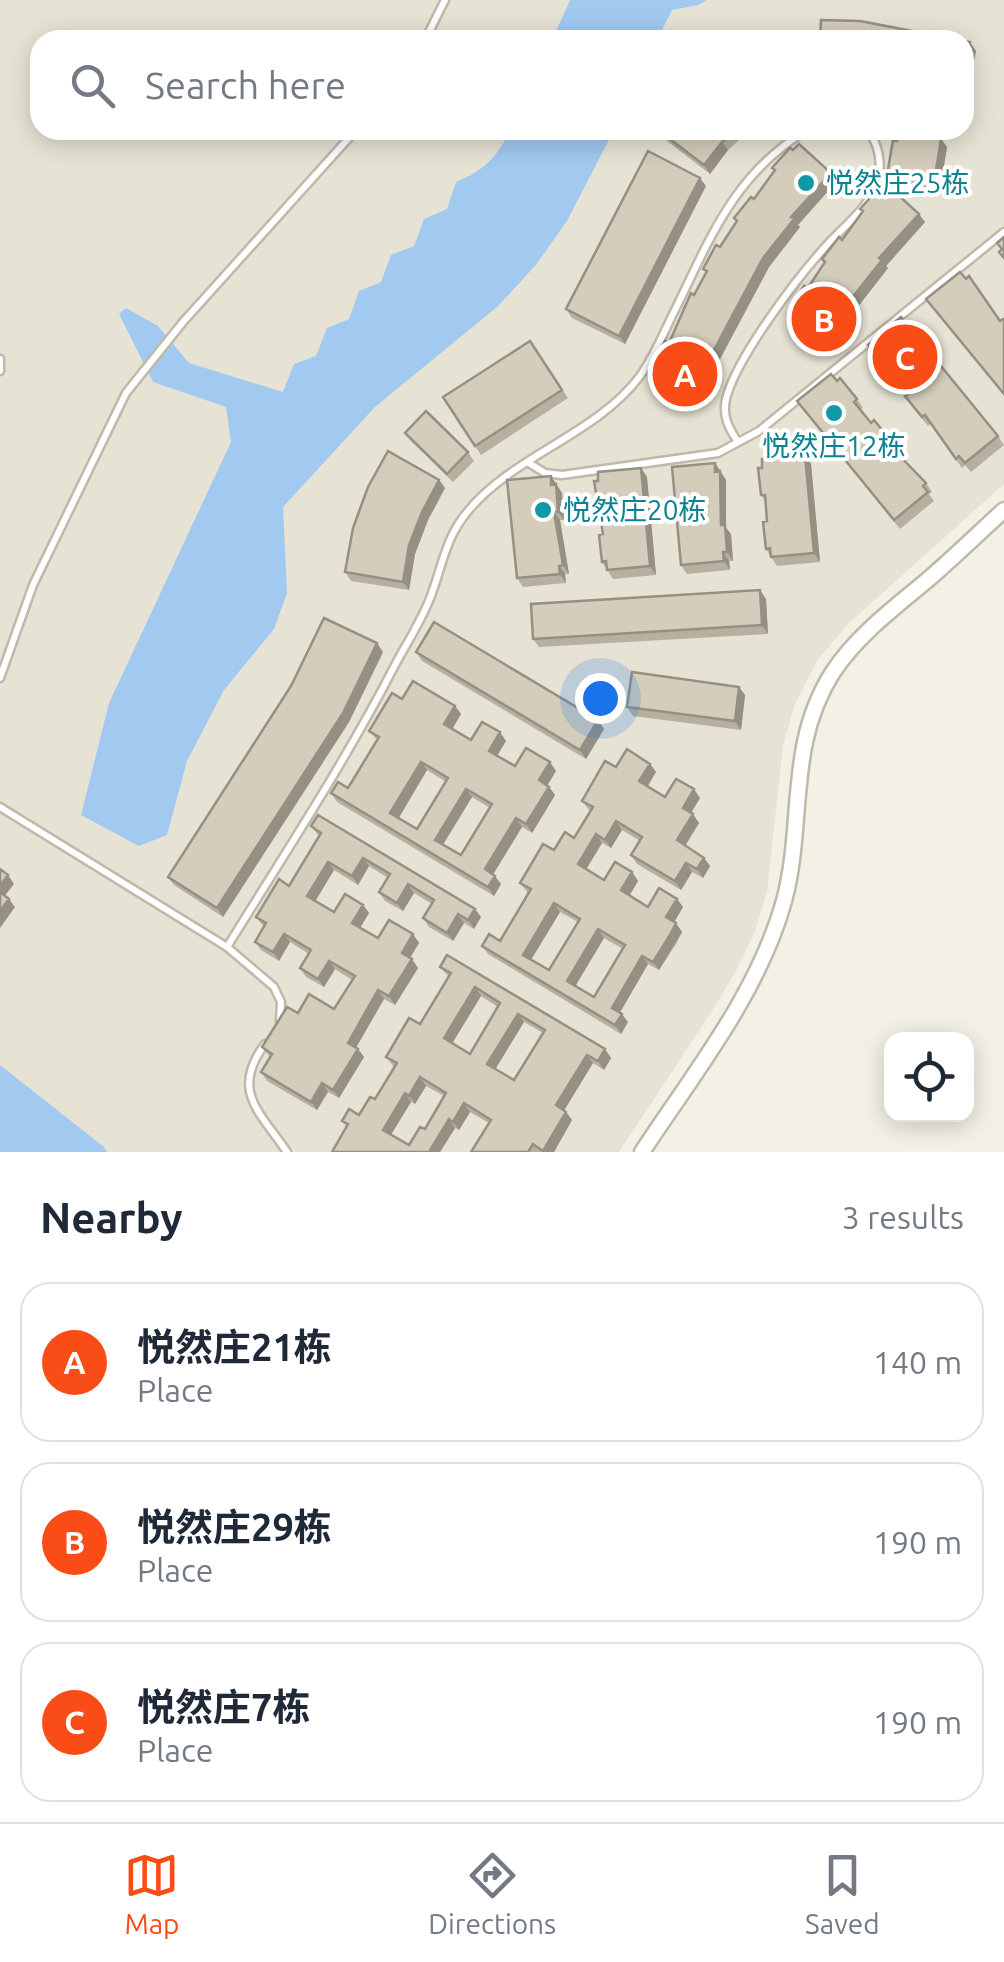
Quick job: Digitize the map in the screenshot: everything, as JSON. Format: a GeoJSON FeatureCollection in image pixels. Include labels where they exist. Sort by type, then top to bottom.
{"type":"FeatureCollection","features":[{"type":"Feature","properties":{"kind":"street"},"geometry":{"type":"LineString","coordinates":[[642,1152],[753,980],[772,937],[785,896],[802,749],[813,710],[834,672],[874,626],[1004,510]]}},
{"type":"Feature","properties":{"kind":"lane"},"geometry":{"type":"LineString","coordinates":[[430,30],[445,0]]}},
{"type":"Feature","properties":{"kind":"lane"},"geometry":{"type":"LineString","coordinates":[[0,678],[34,584],[126,393],[184,322],[347,140]]}},
{"type":"Feature","properties":{"kind":"lane"},"geometry":{"type":"LineString","coordinates":[[227,947],[360,734],[432,593],[441,557],[458,524],[482,496],[609,406],[640,376],[729,202],[749,175],[791,140]]}},
{"type":"Feature","properties":{"kind":"lane"},"geometry":{"type":"LineString","coordinates":[[738,442],[729,429],[726,398],[741,367],[797,280],[866,203],[878,182],[880,158],[872,140]]}},
{"type":"Feature","properties":{"kind":"lane"},"geometry":{"type":"LineString","coordinates":[[528,462],[544,473],[562,476],[718,453],[758,431],[1004,232]]}},
{"type":"Feature","properties":{"kind":"lane"},"geometry":{"type":"LineString","coordinates":[[0,358],[0,371]]}},
{"type":"Feature","properties":{"kind":"lane"},"geometry":{"type":"LineString","coordinates":[[0,808],[227,947],[274,987],[281,1002],[281,1018],[253,1060],[248,1092],[254,1107],[287,1152]]}},
{"type":"Feature","properties":{"kind":"shaded area"},"geometry":{"type":"Polygon","coordinates":[[[0,0],[1004,0],[1004,484],[848,624],[817,661],[795,704],[783,745],[767,892],[755,931],[712,1011],[619,1152],[107,1152],[0,1065],[0,0]]]}},
{"type":"Feature","properties":{"kind":"water"},"geometry":{"type":"Polygon","coordinates":[[[570,0],[707,0],[672,10],[662,30],[556,30],[570,0]]]}},
{"type":"Feature","properties":{"kind":"water"},"geometry":{"type":"Polygon","coordinates":[[[504,140],[609,140],[567,221],[535,266],[497,307],[375,407],[283,507],[287,593],[274,629],[224,690],[187,761],[167,835],[139,846],[81,815],[109,703],[231,442],[226,407],[153,382],[119,314],[126,308],[158,326],[189,363],[283,392],[294,364],[316,356],[327,328],[349,319],[359,291],[381,282],[391,255],[414,246],[424,219],[447,209],[456,182],[489,162],[504,140]]]}},
{"type":"Feature","properties":{"kind":"water"},"geometry":{"type":"Polygon","coordinates":[[[0,1065],[104,1147],[107,1152],[0,1152],[0,1065]]]}},
{"type":"Feature","properties":{"kind":"building"},"geometry":{"type":"Polygon","coordinates":[[[821,20],[860,21],[907,30],[820,30],[821,20]]]}},
{"type":"Feature","properties":{"kind":"building"},"geometry":{"type":"Polygon","coordinates":[[[671,140],[724,140],[704,165],[671,140]]]}},
{"type":"Feature","properties":{"kind":"building"},"geometry":{"type":"Polygon","coordinates":[[[893,140],[941,140],[934,182],[887,175],[893,140]]]}},
{"type":"Feature","properties":{"kind":"building"},"geometry":{"type":"Polygon","coordinates":[[[799,144],[831,173],[791,217],[794,219],[763,258],[690,395],[652,375],[656,367],[652,365],[665,341],[669,343],[691,293],[694,295],[707,271],[703,269],[716,245],[720,247],[737,221],[734,218],[751,197],[754,199],[775,170],[772,168],[799,144]]]}},
{"type":"Feature","properties":{"kind":"building"},"geometry":{"type":"Polygon","coordinates":[[[648,151],[700,178],[619,336],[566,309],[648,151]]]}},
{"type":"Feature","properties":{"kind":"building"},"geometry":{"type":"Polygon","coordinates":[[[884,182],[919,214],[879,258],[882,260],[851,299],[829,340],[791,320],[795,312],[791,310],[804,286],[808,288],[825,262],[822,259],[839,237],[842,240],[863,211],[860,209],[884,182]]]}},
{"type":"Feature","properties":{"kind":"building"},"geometry":{"type":"Polygon","coordinates":[[[1004,237],[1004,258],[997,243],[1004,237]]]}},
{"type":"Feature","properties":{"kind":"building"},"geometry":{"type":"Polygon","coordinates":[[[960,272],[966,279],[969,276],[1000,321],[1004,320],[1004,394],[926,299],[960,272]]]}},
{"type":"Feature","properties":{"kind":"building"},"geometry":{"type":"Polygon","coordinates":[[[901,317],[998,436],[965,463],[959,456],[956,459],[890,372],[887,375],[870,354],[873,351],[868,345],[901,317]]]}},
{"type":"Feature","properties":{"kind":"building"},"geometry":{"type":"Polygon","coordinates":[[[530,341],[562,390],[475,446],[443,397],[530,341]]]}},
{"type":"Feature","properties":{"kind":"building"},"geometry":{"type":"Polygon","coordinates":[[[831,374],[837,381],[840,378],[871,423],[874,420],[892,442],[888,444],[926,483],[923,486],[928,492],[894,520],[797,401],[831,374]]]}},
{"type":"Feature","properties":{"kind":"building"},"geometry":{"type":"Polygon","coordinates":[[[426,411],[468,452],[447,474],[405,433],[426,411]]]}},
{"type":"Feature","properties":{"kind":"building"},"geometry":{"type":"Polygon","coordinates":[[[388,451],[439,480],[409,545],[403,582],[345,572],[353,528],[368,487],[388,451]]]}},
{"type":"Feature","properties":{"kind":"building"},"geometry":{"type":"Polygon","coordinates":[[[805,455],[814,553],[771,557],[770,548],[766,549],[765,495],[761,495],[758,468],[762,468],[762,459],[805,455]]]}},
{"type":"Feature","properties":{"kind":"building"},"geometry":{"type":"Polygon","coordinates":[[[715,463],[715,472],[720,471],[721,525],[725,525],[724,561],[681,565],[672,467],[715,463]]]}},
{"type":"Feature","properties":{"kind":"building"},"geometry":{"type":"Polygon","coordinates":[[[641,468],[650,566],[607,570],[606,561],[602,562],[599,535],[603,534],[594,481],[598,481],[598,472],[641,468]]]}},
{"type":"Feature","properties":{"kind":"building"},"geometry":{"type":"Polygon","coordinates":[[[551,476],[551,485],[556,484],[558,512],[554,512],[563,565],[559,566],[560,574],[517,578],[507,480],[551,476]]]}},
{"type":"Feature","properties":{"kind":"building"},"geometry":{"type":"Polygon","coordinates":[[[760,590],[762,625],[533,639],[531,604],[760,590]]]}},
{"type":"Feature","properties":{"kind":"building"},"geometry":{"type":"Polygon","coordinates":[[[324,618],[377,643],[343,713],[217,908],[168,877],[291,686],[324,618]]]}},
{"type":"Feature","properties":{"kind":"building"},"geometry":{"type":"Polygon","coordinates":[[[434,622],[598,720],[580,750],[416,652],[434,622]]]}},
{"type":"Feature","properties":{"kind":"building"},"geometry":{"type":"Polygon","coordinates":[[[632,672],[739,687],[735,721],[627,707],[632,672]]]}},
{"type":"Feature","properties":{"kind":"building"},"geometry":{"type":"Polygon","coordinates":[[[413,681],[455,706],[444,724],[471,740],[482,722],[500,732],[489,751],[515,766],[526,748],[550,762],[539,780],[549,787],[526,824],[516,818],[485,869],[495,876],[488,887],[331,793],[338,782],[348,788],[379,737],[369,731],[392,693],[402,699],[413,681]],[[421,762],[390,813],[417,829],[448,778],[421,762]],[[466,789],[435,840],[461,855],[492,804],[466,789]]]}},
{"type":"Feature","properties":{"kind":"building"},"geometry":{"type":"Polygon","coordinates":[[[627,749],[650,764],[639,781],[665,797],[676,779],[694,789],[683,808],[693,814],[677,840],[704,858],[697,869],[686,863],[675,881],[631,855],[642,837],[616,821],[605,840],[596,834],[578,864],[604,880],[615,862],[632,872],[621,890],[648,907],[659,888],[677,899],[666,917],[676,923],[670,935],[653,962],[642,956],[612,1008],[622,1014],[615,1025],[482,946],[489,934],[500,941],[531,889],[520,883],[543,844],[554,850],[565,832],[574,838],[593,807],[582,801],[605,761],[616,767],[627,749]],[[554,903],[523,955],[549,970],[580,919],[554,903]],[[598,929],[567,981],[594,997],[625,945],[598,929]]]}},
{"type":"Feature","properties":{"kind":"building"},"geometry":{"type":"Polygon","coordinates":[[[318,815],[475,909],[468,920],[458,914],[447,933],[423,918],[434,900],[408,884],[397,903],[379,892],[390,874],[363,858],[352,876],[328,862],[307,896],[334,912],[345,894],[363,905],[352,923],[378,938],[389,920],[413,934],[402,953],[412,959],[389,996],[378,990],[348,1043],[358,1049],[333,1090],[322,1083],[311,1102],[261,1072],[272,1054],[262,1047],[287,1007],[298,1013],[309,994],[334,1009],[355,976],[329,961],[318,979],[300,968],[311,950],[284,934],[273,952],[255,942],[266,923],[256,917],[279,879],[289,886],[321,833],[311,826],[318,815]]]}},
{"type":"Feature","properties":{"kind":"building"},"geometry":{"type":"Polygon","coordinates":[[[0,869],[8,875],[0,886],[0,869]]]}},
{"type":"Feature","properties":{"kind":"building"},"geometry":{"type":"Polygon","coordinates":[[[0,892],[9,899],[0,911],[0,892]]]}},
{"type":"Feature","properties":{"kind":"building"},"geometry":{"type":"Polygon","coordinates":[[[447,955],[605,1049],[598,1061],[587,1055],[556,1105],[566,1112],[543,1151],[533,1144],[528,1152],[471,1152],[491,1120],[464,1103],[429,1152],[332,1152],[348,1124],[342,1121],[349,1109],[359,1115],[370,1097],[375,1099],[397,1063],[386,1057],[409,1018],[420,1024],[451,973],[440,967],[447,955]],[[475,987],[444,1038],[470,1054],[500,1003],[475,987]],[[518,1014],[487,1064],[514,1080],[545,1030],[518,1014]],[[420,1077],[409,1096],[405,1093],[383,1130],[409,1145],[420,1127],[425,1129],[446,1093],[420,1077]]]}},
{"type":"Feature","properties":{"kind":"place","name":"悦然庄25栋"},"geometry":{"type":"Point","coordinates":[806,183]}},
{"type":"Feature","properties":{"kind":"place","name":"悦然庄29栋"},"geometry":{"type":"Point","coordinates":[824,319]}},
{"type":"Feature","properties":{"kind":"place","name":"悦然庄7栋"},"geometry":{"type":"Point","coordinates":[905,357]}},
{"type":"Feature","properties":{"kind":"place","name":"悦然庄21栋"},"geometry":{"type":"Point","coordinates":[685,374]}},
{"type":"Feature","properties":{"kind":"place","name":"悦然庄12栋"},"geometry":{"type":"Point","coordinates":[834,413]}},
{"type":"Feature","properties":{"kind":"place","name":"悦然庄20栋"},"geometry":{"type":"Point","coordinates":[543,510]}}]}
